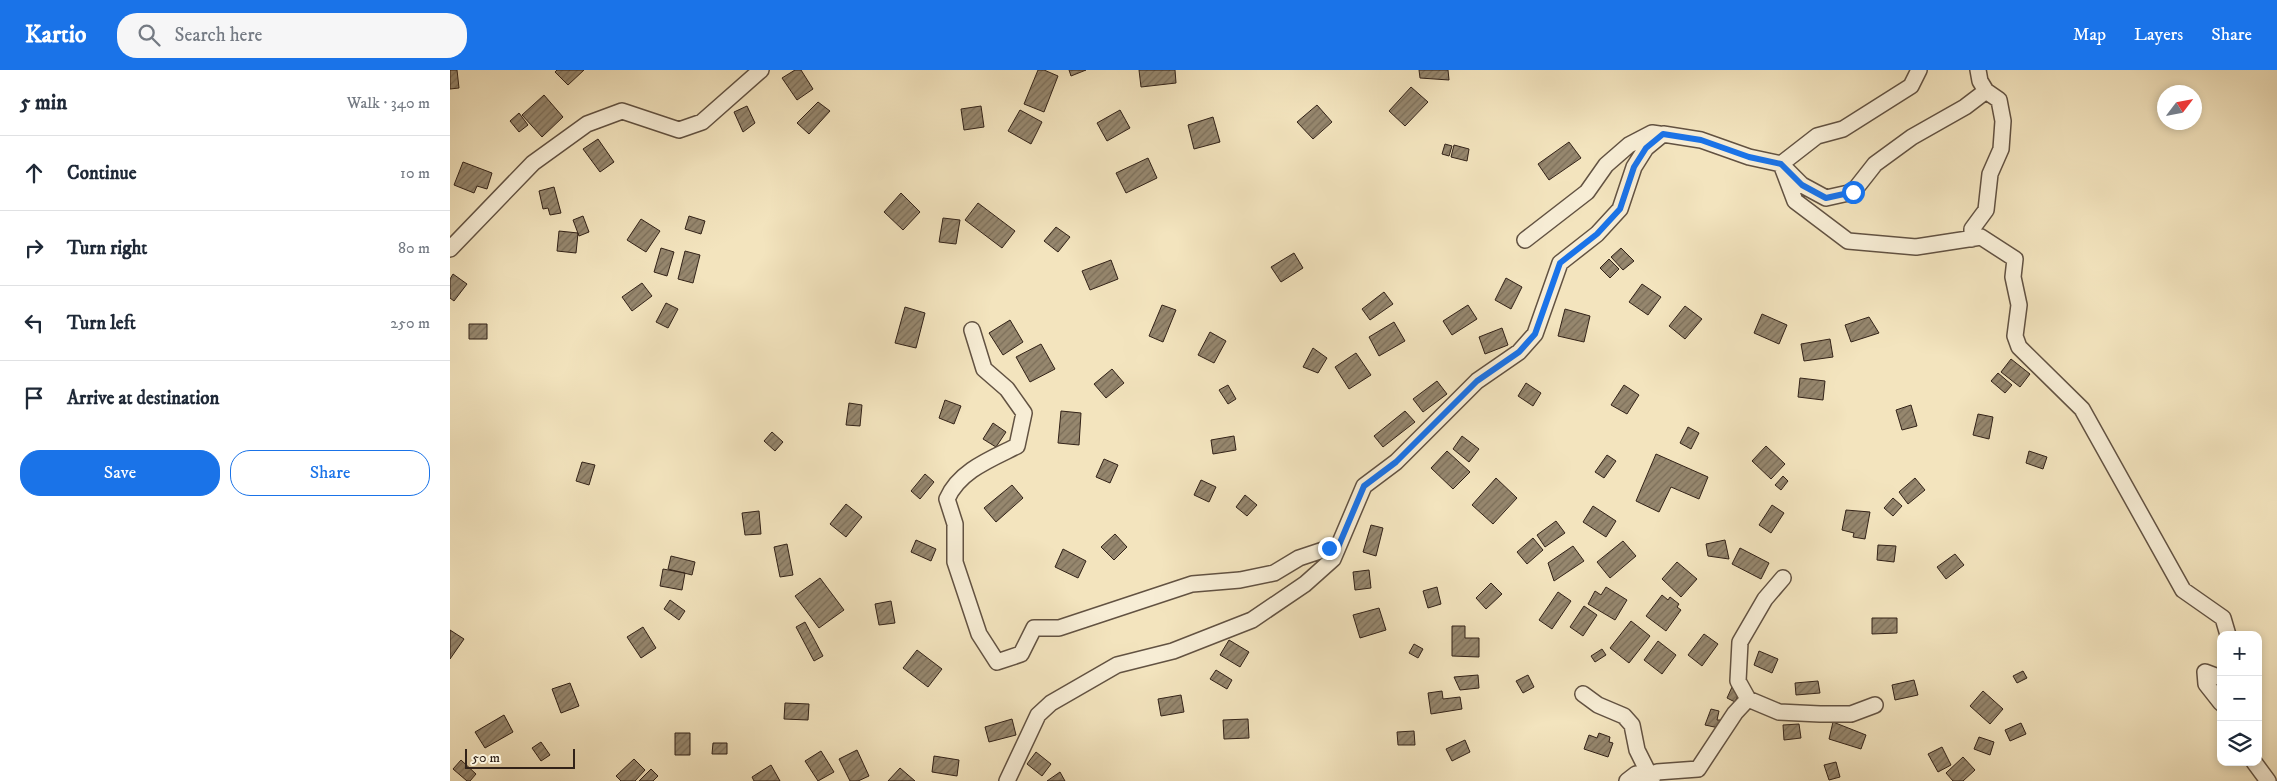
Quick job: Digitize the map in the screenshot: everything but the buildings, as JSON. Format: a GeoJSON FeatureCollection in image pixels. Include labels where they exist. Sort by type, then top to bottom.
{"type":"FeatureCollection","features":[{"type":"Feature","properties":{"kind":"street"},"geometry":{"type":"LineString","coordinates":[[450,250],[533,163],[587,124],[622,111],[678,130],[702,122],[761,70]]}},
{"type":"Feature","properties":{"kind":"street"},"geometry":{"type":"LineString","coordinates":[[1781,164],[1818,136],[1843,128],[1911,86],[1919,70]]}},
{"type":"Feature","properties":{"kind":"street"},"geometry":{"type":"LineString","coordinates":[[1972,239],[1972,229],[1986,210],[1990,174],[2000,149],[2003,121],[1999,100],[1986,91],[1980,81],[1978,70]]}},
{"type":"Feature","properties":{"kind":"street"},"geometry":{"type":"LineString","coordinates":[[1524,240],[1587,192],[1606,165],[1629,145],[1652,134],[1701,140],[1749,157],[1781,164],[1802,185],[1826,198],[1853,192],[1875,164],[1912,137],[1965,107],[1986,91]]}},
{"type":"Feature","properties":{"kind":"street"},"geometry":{"type":"LineString","coordinates":[[1007,781],[1038,716],[1051,703],[1117,664],[1173,651],[1252,620],[1305,584],[1333,559],[1364,486],[1396,462],[1477,381],[1519,352],[1535,334],[1560,263],[1597,234],[1620,209],[1634,167],[1646,148],[1663,134]]}},
{"type":"Feature","properties":{"kind":"street"},"geometry":{"type":"LineString","coordinates":[[1781,164],[1795,201],[1848,241],[1916,247],[1981,237],[2015,259],[2013,277],[2019,305],[2015,336],[2019,347],[2082,409],[2183,590],[2223,618],[2227,631]]}},
{"type":"Feature","properties":{"kind":"street"},"geometry":{"type":"LineString","coordinates":[[972,330],[984,369],[1008,389],[1024,413],[1016,446],[976,466],[952,486],[947,499],[956,524],[955,562],[979,634],[997,662],[1021,654],[1034,628],[1058,628],[1192,584],[1240,580],[1274,572],[1299,558],[1329,548],[1336,552]]}},
{"type":"Feature","properties":{"kind":"street"},"geometry":{"type":"LineString","coordinates":[[1783,578],[1765,599],[1740,642],[1738,681],[1748,699],[1780,712],[1820,714],[1851,714],[1875,705]]}},
{"type":"Feature","properties":{"kind":"street"},"geometry":{"type":"LineString","coordinates":[[2217,676],[2205,672],[2206,684],[2217,698]]}},
{"type":"Feature","properties":{"kind":"street"},"geometry":{"type":"LineString","coordinates":[[1583,694],[1598,705],[1624,716],[1632,725],[1638,750],[1651,779]]}},
{"type":"Feature","properties":{"kind":"street"},"geometry":{"type":"LineString","coordinates":[[1651,779],[1656,772],[1698,769],[1734,713],[1748,699]]}},
{"type":"Feature","properties":{"kind":"street"},"geometry":{"type":"LineString","coordinates":[[2257,766],[2268,781]]}},
{"type":"Feature","properties":{"kind":"street"},"geometry":{"type":"LineString","coordinates":[[1627,781],[1636,774],[1651,779]]}},
{"type":"Feature","properties":{"kind":"route"},"geometry":{"type":"LineString","coordinates":[[1329,548],[1336,552],[1364,486],[1396,462],[1477,381],[1519,352],[1535,334],[1560,263],[1597,234],[1620,209],[1634,167],[1646,148],[1663,134],[1701,140],[1749,157],[1781,164],[1802,185],[1826,198],[1853,192]]}}]}
